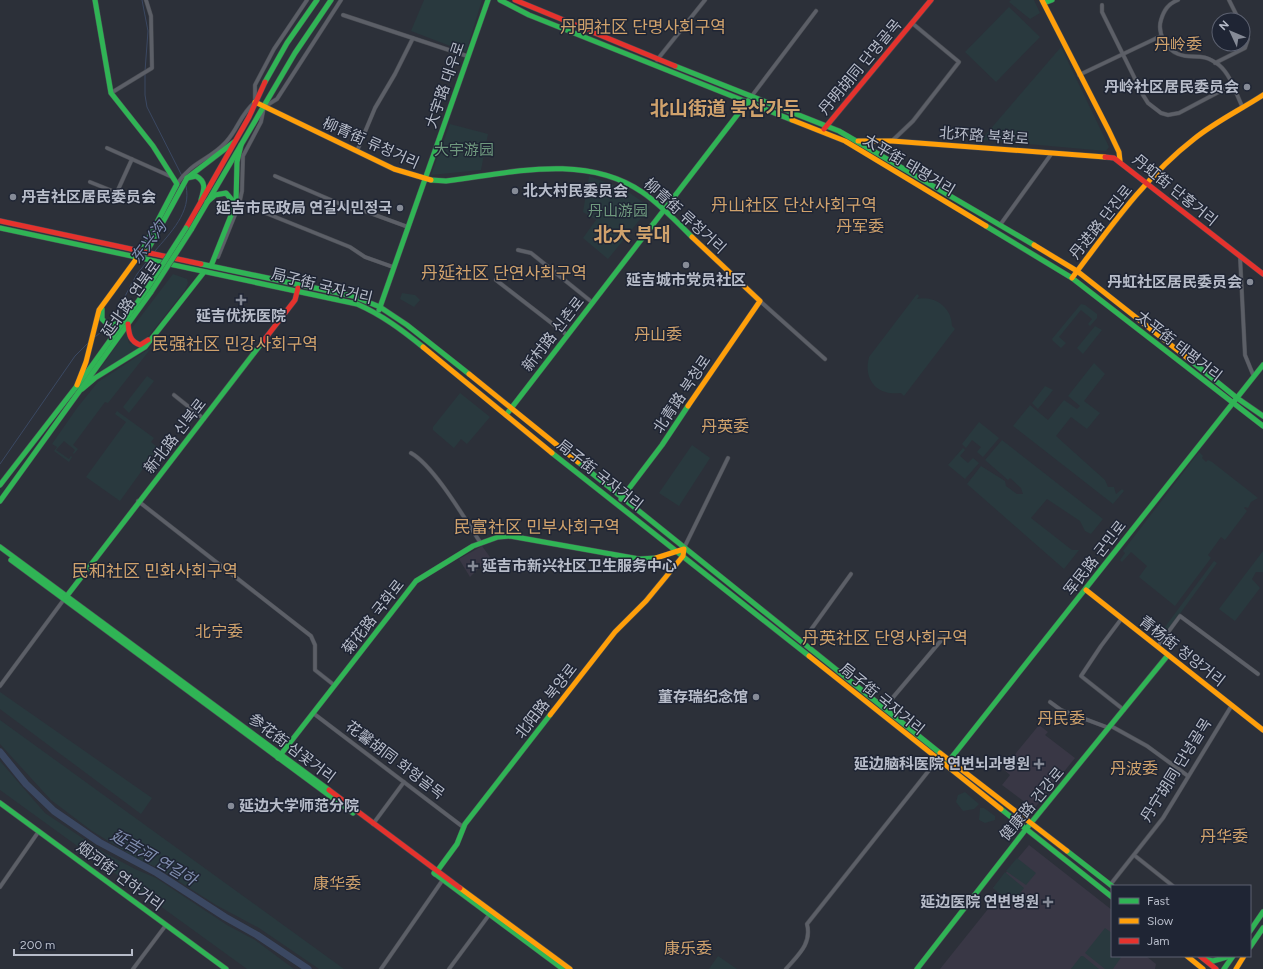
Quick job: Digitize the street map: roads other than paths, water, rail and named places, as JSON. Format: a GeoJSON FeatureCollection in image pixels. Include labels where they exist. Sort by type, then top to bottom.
{"type":"FeatureCollection","features":[{"type":"Feature","properties":{"kind":"main road"},"geometry":{"type":"LineString","coordinates":[[95,0],[111,93],[153,146],[173,177],[180,182]]}},
{"type":"Feature","properties":{"kind":"main road","name":"延北路 연북로"},"geometry":{"type":"LineString","coordinates":[[189,229],[201,200],[287,44],[317,0]]}},
{"type":"Feature","properties":{"kind":"main road","name":"延北路 연북로"},"geometry":{"type":"LineString","coordinates":[[0,501],[128,324],[207,202],[300,44],[331,0]]}},
{"type":"Feature","properties":{"kind":"main road","name":"大宇路 대우로"},"geometry":{"type":"LineString","coordinates":[[378,313],[393,267],[426,179],[467,56],[488,0]]}},
{"type":"Feature","properties":{"kind":"main road","name":"太平街 태평거리"},"geometry":{"type":"LineString","coordinates":[[500,0],[529,15],[653,65],[747,102],[858,141],[1077,272],[1133,314],[1237,398],[1263,416]]}},
{"type":"Feature","properties":{"kind":"main road","name":"太平街 태평거리"},"geometry":{"type":"LineString","coordinates":[[515,0],[751,97],[824,129],[1072,278],[1263,426]]}},
{"type":"Feature","properties":{"kind":"main road","name":"丹明胡同 단명골목"},"geometry":{"type":"LineString","coordinates":[[824,129],[931,0]]}},
{"type":"Feature","properties":{"kind":"main road"},"geometry":{"type":"LineString","coordinates":[[1043,2],[1052,0]]}},
{"type":"Feature","properties":{"kind":"main road","name":"丹虹街 단홍거리"},"geometry":{"type":"LineString","coordinates":[[1043,2],[1079,75],[1109,131],[1119,152],[1120,161],[1147,185],[1263,274]]}},
{"type":"Feature","properties":{"kind":"main road","name":"丹进路 단진로"},"geometry":{"type":"LineString","coordinates":[[1072,278],[1147,185],[1193,139],[1263,96]]}},
{"type":"Feature","properties":{"kind":"main road","name":"新村路 신촌로"},"geometry":{"type":"LineString","coordinates":[[506,415],[751,97]]}},
{"type":"Feature","properties":{"kind":"main road","name":"柳青街 류청거리"},"geometry":{"type":"LineString","coordinates":[[255,102],[394,169],[426,179],[446,181],[554,168],[580,168],[603,172],[622,179],[638,188],[664,210],[760,301]]}},
{"type":"Feature","properties":{"kind":"main road","name":"北环路 북환로"},"geometry":{"type":"LineString","coordinates":[[845,141],[892,141],[1053,152],[1110,157],[1120,161]]}},
{"type":"Feature","properties":{"kind":"main road"},"geometry":{"type":"LineString","coordinates":[[130,313],[115,326],[107,325],[102,319],[102,309],[145,252],[180,182],[186,175],[234,142]]}},
{"type":"Feature","properties":{"kind":"main road"},"geometry":{"type":"LineString","coordinates":[[210,266],[236,203],[237,162],[241,145]]}},
{"type":"Feature","properties":{"kind":"main road"},"geometry":{"type":"LineString","coordinates":[[186,175],[196,176],[202,179],[205,185],[201,200]]}},
{"type":"Feature","properties":{"kind":"main road"},"geometry":{"type":"LineString","coordinates":[[207,202],[220,193],[226,193],[230,197],[232,207],[210,266]]}},
{"type":"Feature","properties":{"kind":"main road","name":"局子街 국자거리"},"geometry":{"type":"LineString","coordinates":[[0,221],[210,266],[298,287],[357,304],[378,313],[399,327],[506,415],[938,759],[947,763],[1031,823],[1111,886]]}},
{"type":"Feature","properties":{"kind":"main road","name":"局子街 국자거리"},"geometry":{"type":"LineString","coordinates":[[0,228],[151,262],[203,272],[353,296],[380,307],[407,325],[510,410],[884,708],[1026,829],[1111,896]]}},
{"type":"Feature","properties":{"kind":"main road"},"geometry":{"type":"LineString","coordinates":[[77,385],[85,366],[99,310],[140,259]]}},
{"type":"Feature","properties":{"kind":"main road"},"geometry":{"type":"LineString","coordinates":[[128,324],[129,336],[132,341],[138,345],[145,343],[203,272]]}},
{"type":"Feature","properties":{"kind":"main road"},"geometry":{"type":"LineString","coordinates":[[82,389],[95,378],[145,347],[203,272]]}},
{"type":"Feature","properties":{"kind":"main road","name":"新北路 신북로"},"geometry":{"type":"LineString","coordinates":[[66,597],[138,501],[204,419],[295,300],[298,287]]}},
{"type":"Feature","properties":{"kind":"main road","name":"延北路 연북로"},"geometry":{"type":"LineString","coordinates":[[0,486],[130,313],[149,291]]}},
{"type":"Feature","properties":{"kind":"main road","name":"北青路 북청로"},"geometry":{"type":"LineString","coordinates":[[621,499],[662,445],[760,301]]}},
{"type":"Feature","properties":{"kind":"main road","name":"军民路 군민로"},"geometry":{"type":"LineString","coordinates":[[947,763],[1086,590],[1263,365]]}},
{"type":"Feature","properties":{"kind":"main road","name":"菊花路 국화로"},"geometry":{"type":"LineString","coordinates":[[279,757],[416,581],[480,542],[500,536],[510,536],[639,559],[660,558],[684,549]]}},
{"type":"Feature","properties":{"kind":"main road","name":"参花街 삼꽃거리"},"geometry":{"type":"LineString","coordinates":[[0,547],[279,757],[570,969]]}},
{"type":"Feature","properties":{"kind":"main road"},"geometry":{"type":"LineString","coordinates":[[683,556],[684,549]]}},
{"type":"Feature","properties":{"kind":"main road","name":"参花街 삼꽃거리"},"geometry":{"type":"LineString","coordinates":[[0,551],[66,597]]}},
{"type":"Feature","properties":{"kind":"main road","name":"北阳路 북양로"},"geometry":{"type":"LineString","coordinates":[[436,872],[457,844],[463,827],[615,632],[646,601],[683,556]]}},
{"type":"Feature","properties":{"kind":"main road","name":"青杨街 청양거리"},"geometry":{"type":"LineString","coordinates":[[1086,590],[1263,730]]}},
{"type":"Feature","properties":{"kind":"main road","name":"健康路 건강로"},"geometry":{"type":"LineString","coordinates":[[917,969],[1026,829],[1168,655]]}},
{"type":"Feature","properties":{"kind":"main road","name":"参花街 삼꽃거리"},"geometry":{"type":"LineString","coordinates":[[279,757],[373,824],[436,872],[442,881],[563,969]]}},
{"type":"Feature","properties":{"kind":"main road","name":"烟河街 연하거리"},"geometry":{"type":"LineString","coordinates":[[0,803],[226,969]]}},
{"type":"Feature","properties":{"kind":"main road"},"geometry":{"type":"LineString","coordinates":[[1251,930],[1263,912]]}},
{"type":"Feature","properties":{"kind":"main road"},"geometry":{"type":"LineString","coordinates":[[1251,946],[1263,928]]}},
{"type":"Feature","properties":{"kind":"main road"},"geometry":{"type":"LineString","coordinates":[[1251,937],[1255,940]]}},
{"type":"Feature","properties":{"kind":"main road"},"geometry":{"type":"LineString","coordinates":[[1188,957],[1203,969]]}},
{"type":"Feature","properties":{"kind":"main road"},"geometry":{"type":"LineString","coordinates":[[1202,958],[1213,961],[1227,957]]}},
{"type":"Feature","properties":{"kind":"main road"},"geometry":{"type":"LineString","coordinates":[[1224,969],[1232,957]]}},
{"type":"Feature","properties":{"kind":"main road"},"geometry":{"type":"LineString","coordinates":[[1236,969],[1244,957]]}},
{"type":"Feature","properties":{"kind":"main road"},"geometry":{"type":"LineString","coordinates":[[1240,969],[1245,957]]}},
{"type":"Feature","properties":{"kind":"main road"},"geometry":{"type":"LineString","coordinates":[[1202,958],[1216,969]]}},
{"type":"Feature","properties":{"kind":"main road"},"geometry":{"type":"LineString","coordinates":[[1195,962],[1199,969]]}},
{"type":"Feature","properties":{"kind":"street"},"geometry":{"type":"LineString","coordinates":[[111,93],[152,68],[151,16],[146,0]]}},
{"type":"Feature","properties":{"kind":"street"},"geometry":{"type":"LineString","coordinates":[[186,175],[227,141],[244,111],[255,102],[255,85],[274,49],[307,0]]}},
{"type":"Feature","properties":{"kind":"street"},"geometry":{"type":"LineString","coordinates":[[210,266],[217,258],[240,205],[243,156],[261,122],[264,107],[277,100],[341,0]]}},
{"type":"Feature","properties":{"kind":"street"},"geometry":{"type":"LineString","coordinates":[[653,65],[705,0]]}},
{"type":"Feature","properties":{"kind":"street"},"geometry":{"type":"LineString","coordinates":[[1178,0],[1170,2],[1165,9],[1160,23],[1161,36],[1171,50],[1178,54],[1186,56],[1198,55],[1215,63],[1223,70],[1243,108]]}},
{"type":"Feature","properties":{"kind":"street"},"geometry":{"type":"LineString","coordinates":[[1229,0],[1235,12]]}},
{"type":"Feature","properties":{"kind":"street"},"geometry":{"type":"LineString","coordinates":[[1102,4],[1102,12],[1148,103],[1161,113],[1168,115],[1179,113],[1232,85]]}},
{"type":"Feature","properties":{"kind":"street"},"geometry":{"type":"LineString","coordinates":[[751,97],[816,11]]}},
{"type":"Feature","properties":{"kind":"street"},"geometry":{"type":"LineString","coordinates":[[343,15],[467,56]]}},
{"type":"Feature","properties":{"kind":"street"},"geometry":{"type":"LineString","coordinates":[[892,141],[913,121],[959,62],[912,23]]}},
{"type":"Feature","properties":{"kind":"street"},"geometry":{"type":"LineString","coordinates":[[1079,75],[1161,36]]}},
{"type":"Feature","properties":{"kind":"street"},"geometry":{"type":"LineString","coordinates":[[357,151],[375,108],[395,74],[413,38]]}},
{"type":"Feature","properties":{"kind":"street"},"geometry":{"type":"LineString","coordinates":[[1215,63],[1237,52]]}},
{"type":"Feature","properties":{"kind":"street"},"geometry":{"type":"LineString","coordinates":[[107,148],[173,177]]}},
{"type":"Feature","properties":{"kind":"street"},"geometry":{"type":"LineString","coordinates":[[1000,225],[1053,152]]}},
{"type":"Feature","properties":{"kind":"street"},"geometry":{"type":"LineString","coordinates":[[117,192],[132,159]]}},
{"type":"Feature","properties":{"kind":"street"},"geometry":{"type":"LineString","coordinates":[[275,176],[352,209],[360,209],[408,227]]}},
{"type":"Feature","properties":{"kind":"street"},"geometry":{"type":"LineString","coordinates":[[90,182],[130,198]]}},
{"type":"Feature","properties":{"kind":"street"},"geometry":{"type":"LineString","coordinates":[[263,212],[350,247],[365,257],[393,267]]}},
{"type":"Feature","properties":{"kind":"street"},"geometry":{"type":"LineString","coordinates":[[518,250],[531,253],[593,303]]}},
{"type":"Feature","properties":{"kind":"street"},"geometry":{"type":"LineString","coordinates":[[1240,256],[1245,355],[1254,377]]}},
{"type":"Feature","properties":{"kind":"street"},"geometry":{"type":"LineString","coordinates":[[496,280],[567,335]]}},
{"type":"Feature","properties":{"kind":"street"},"geometry":{"type":"LineString","coordinates":[[760,301],[825,359]]}},
{"type":"Feature","properties":{"kind":"street"},"geometry":{"type":"LineString","coordinates":[[174,395],[204,419]]}},
{"type":"Feature","properties":{"kind":"street"},"geometry":{"type":"LineString","coordinates":[[411,453],[421,460],[447,493],[480,542]]}},
{"type":"Feature","properties":{"kind":"street"},"geometry":{"type":"LineString","coordinates":[[684,549],[728,458]]}},
{"type":"Feature","properties":{"kind":"street"},"geometry":{"type":"LineString","coordinates":[[138,501],[311,636],[315,646],[315,670],[334,685]]}},
{"type":"Feature","properties":{"kind":"street"},"geometry":{"type":"LineString","coordinates":[[802,642],[851,574]]}},
{"type":"Feature","properties":{"kind":"street"},"geometry":{"type":"LineString","coordinates":[[0,686],[66,597]]}},
{"type":"Feature","properties":{"kind":"street"},"geometry":{"type":"LineString","coordinates":[[1158,646],[1180,616],[1258,674]]}},
{"type":"Feature","properties":{"kind":"street"},"geometry":{"type":"LineString","coordinates":[[1122,618],[1081,676],[1124,710]]}},
{"type":"Feature","properties":{"kind":"street"},"geometry":{"type":"LineString","coordinates":[[884,708],[944,637]]}},
{"type":"Feature","properties":{"kind":"street"},"geometry":{"type":"LineString","coordinates":[[1050,702],[1061,710],[1110,727],[1147,746],[1188,776]]}},
{"type":"Feature","properties":{"kind":"street","name":"丹宁胡同 단녕골목"},"geometry":{"type":"LineString","coordinates":[[1112,885],[1163,818],[1232,705]]}},
{"type":"Feature","properties":{"kind":"street","name":"花馨胡同 화형골목"},"geometry":{"type":"LineString","coordinates":[[313,713],[463,827]]}},
{"type":"Feature","properties":{"kind":"street"},"geometry":{"type":"LineString","coordinates":[[786,969],[805,947],[809,933],[807,924],[938,759]]}},
{"type":"Feature","properties":{"kind":"street"},"geometry":{"type":"LineString","coordinates":[[373,824],[404,782]]}},
{"type":"Feature","properties":{"kind":"street"},"geometry":{"type":"LineString","coordinates":[[0,887],[39,831]]}},
{"type":"Feature","properties":{"kind":"street"},"geometry":{"type":"LineString","coordinates":[[1134,855],[1172,885]]}},
{"type":"Feature","properties":{"kind":"street"},"geometry":{"type":"LineString","coordinates":[[381,969],[442,881]]}},
{"type":"Feature","properties":{"kind":"street"},"geometry":{"type":"LineString","coordinates":[[449,969],[489,915]]}},
{"type":"Feature","properties":{"kind":"street"},"geometry":{"type":"LineString","coordinates":[[133,969],[166,925]]}},
{"type":"Feature","properties":{"kind":"waterway","name":"东兴沟"},"geometry":{"type":"LineString","coordinates":[[142,0],[148,31],[145,71]]}},
{"type":"Feature","properties":{"kind":"waterway","name":"东兴沟"},"geometry":{"type":"LineString","coordinates":[[145,74],[145,95],[147,107],[182,176]]}},
{"type":"Feature","properties":{"kind":"waterway","name":"东兴沟"},"geometry":{"type":"LineString","coordinates":[[155,251],[173,229],[183,213],[186,205],[186,186]]}},
{"type":"Feature","properties":{"kind":"waterway","name":"东兴沟"},"geometry":{"type":"LineString","coordinates":[[110,324],[137,274],[146,263]]}},
{"type":"Feature","properties":{"kind":"waterway","name":"东兴沟"},"geometry":{"type":"LineString","coordinates":[[95,337],[106,328]]}},
{"type":"Feature","properties":{"kind":"waterway","name":"东兴沟"},"geometry":{"type":"LineString","coordinates":[[0,464],[75,356],[88,343]]}},
{"type":"Feature","properties":{"kind":"waterway","name":"延吉河 연길하"},"geometry":{"type":"LineString","coordinates":[[0,752],[26,784],[54,811],[99,842],[157,873],[225,917],[257,935],[308,969]]}},
{"type":"Feature","properties":{"kind":"place","name":"丹岭社区居民委员会"},"geometry":{"type":"Point","coordinates":[1247,87]}},
{"type":"Feature","properties":{"kind":"place","name":"北大村民委员会"},"geometry":{"type":"Point","coordinates":[515,191]}},
{"type":"Feature","properties":{"kind":"place","name":"丹吉社区居民委员会"},"geometry":{"type":"Point","coordinates":[13,197]}},
{"type":"Feature","properties":{"kind":"place","name":"延吉市民政局 연길시민정국"},"geometry":{"type":"Point","coordinates":[400,208]}},
{"type":"Feature","properties":{"kind":"place","name":"延吉城市党员社区"},"geometry":{"type":"Point","coordinates":[686,265]}},
{"type":"Feature","properties":{"kind":"place","name":"丹虹社区居民委员会"},"geometry":{"type":"Point","coordinates":[1250,282]}},
{"type":"Feature","properties":{"kind":"place","name":"延吉优抚医院"},"geometry":{"type":"Point","coordinates":[241,300]}},
{"type":"Feature","properties":{"kind":"place","name":"延吉市新兴社区卫生服务中心"},"geometry":{"type":"Point","coordinates":[473,566]}},
{"type":"Feature","properties":{"kind":"place","name":"董存瑞纪念馆"},"geometry":{"type":"Point","coordinates":[756,697]}},
{"type":"Feature","properties":{"kind":"place","name":"延边脑科医院 연변뇌과병원"},"geometry":{"type":"Point","coordinates":[1039,764]}},
{"type":"Feature","properties":{"kind":"place","name":"延边大学师范分院"},"geometry":{"type":"Point","coordinates":[231,806]}},
{"type":"Feature","properties":{"kind":"place","name":"延边医院 연변병원"},"geometry":{"type":"Point","coordinates":[1048,902]}},
{"type":"Feature","properties":{"kind":"district","name":"丹明社区 단명사회구역"},"geometry":{"type":"Point","coordinates":[643,27]}},
{"type":"Feature","properties":{"kind":"district","name":"丹岭委"},"geometry":{"type":"Point","coordinates":[1178,44]}},
{"type":"Feature","properties":{"kind":"district","name":"北山街道 북산가두"},"geometry":{"type":"Point","coordinates":[725,108]}},
{"type":"Feature","properties":{"kind":"district","name":"丹山社区 단산사회구역"},"geometry":{"type":"Point","coordinates":[794,205]}},
{"type":"Feature","properties":{"kind":"district","name":"丹军委"},"geometry":{"type":"Point","coordinates":[860,226]}},
{"type":"Feature","properties":{"kind":"district","name":"北大 북대"},"geometry":{"type":"Point","coordinates":[632,234]}},
{"type":"Feature","properties":{"kind":"district","name":"丹延社区 단연사회구역"},"geometry":{"type":"Point","coordinates":[504,273]}},
{"type":"Feature","properties":{"kind":"district","name":"丹山委"},"geometry":{"type":"Point","coordinates":[658,334]}},
{"type":"Feature","properties":{"kind":"district","name":"民强社区 민강사회구역"},"geometry":{"type":"Point","coordinates":[235,344]}},
{"type":"Feature","properties":{"kind":"district","name":"丹英委"},"geometry":{"type":"Point","coordinates":[725,426]}},
{"type":"Feature","properties":{"kind":"district","name":"民富社区 민부사회구역"},"geometry":{"type":"Point","coordinates":[537,527]}},
{"type":"Feature","properties":{"kind":"district","name":"民和社区 민화사회구역"},"geometry":{"type":"Point","coordinates":[155,571]}},
{"type":"Feature","properties":{"kind":"district","name":"北宁委"},"geometry":{"type":"Point","coordinates":[219,631]}},
{"type":"Feature","properties":{"kind":"district","name":"丹英社区 단영사회구역"},"geometry":{"type":"Point","coordinates":[885,638]}},
{"type":"Feature","properties":{"kind":"district","name":"丹民委"},"geometry":{"type":"Point","coordinates":[1061,718]}},
{"type":"Feature","properties":{"kind":"district","name":"丹波委"},"geometry":{"type":"Point","coordinates":[1134,768]}},
{"type":"Feature","properties":{"kind":"district","name":"丹华委"},"geometry":{"type":"Point","coordinates":[1224,836]}},
{"type":"Feature","properties":{"kind":"district","name":"康华委"},"geometry":{"type":"Point","coordinates":[337,883]}},
{"type":"Feature","properties":{"kind":"district","name":"康乐委"},"geometry":{"type":"Point","coordinates":[688,948]}},
{"type":"Feature","properties":{"kind":"park label","name":"大宇游园"},"geometry":{"type":"Point","coordinates":[464,150]}},
{"type":"Feature","properties":{"kind":"park label","name":"丹山游园"},"geometry":{"type":"Point","coordinates":[618,211]}}]}
